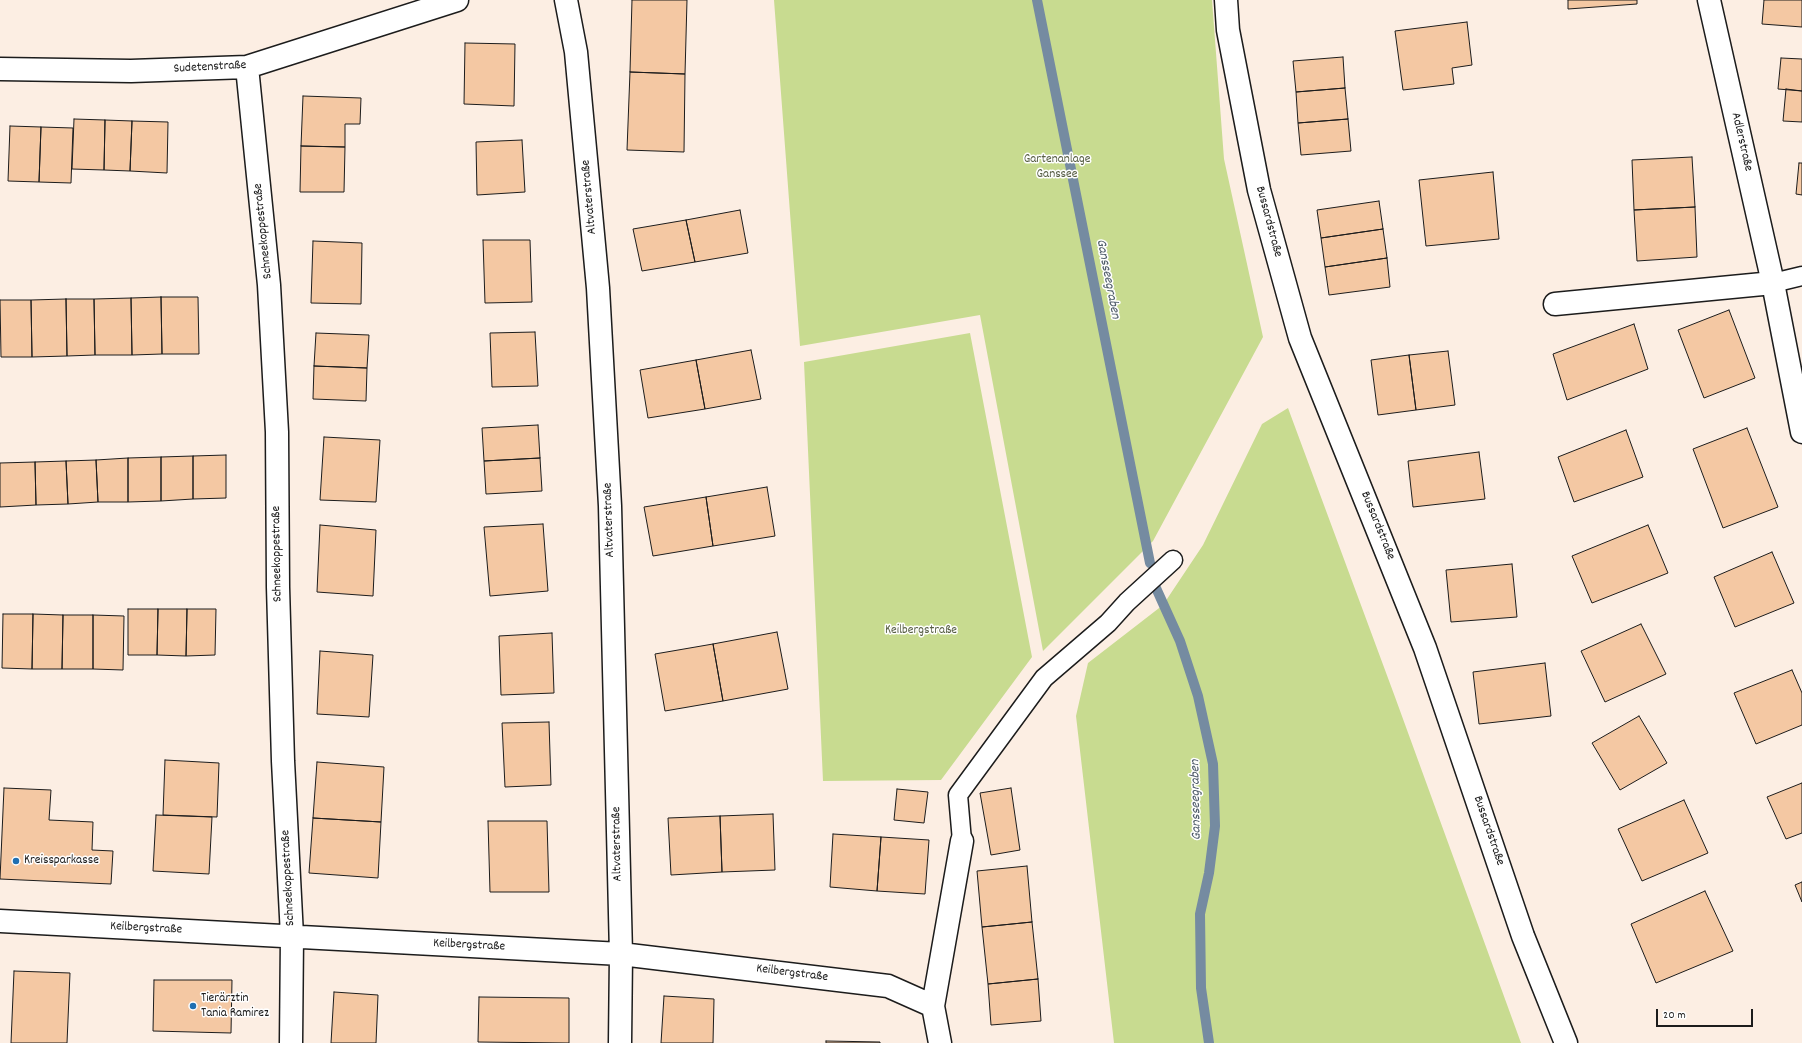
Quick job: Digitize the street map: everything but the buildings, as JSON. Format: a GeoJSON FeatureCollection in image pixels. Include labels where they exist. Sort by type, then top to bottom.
{"type":"FeatureCollection","features":[{"type":"Feature","properties":{"kind":"street","name":"Sudetenstraße"},"geometry":{"type":"LineString","coordinates":[[0,69],[132,72],[247,67],[457,0]]}},
{"type":"Feature","properties":{"kind":"street","name":"Altvaterstraße"},"geometry":{"type":"LineString","coordinates":[[566,0],[576,52],[598,288],[610,506],[621,954],[620,1043]]}},
{"type":"Feature","properties":{"kind":"street","name":"Bussardstraße"},"geometry":{"type":"LineString","coordinates":[[1226,0],[1228,30],[1259,190],[1300,338],[1425,648],[1523,936],[1566,1043]]}},
{"type":"Feature","properties":{"kind":"street","name":"Adlerstraße"},"geometry":{"type":"LineString","coordinates":[[1709,0],[1773,283],[1802,432]]}},
{"type":"Feature","properties":{"kind":"street","name":"Schneekoppestraße"},"geometry":{"type":"LineString","coordinates":[[247,67],[269,285],[277,424],[278,587],[283,761],[292,936],[291,1043]]}},
{"type":"Feature","properties":{"kind":"street"},"geometry":{"type":"LineString","coordinates":[[1555,304],[1773,283]]}},
{"type":"Feature","properties":{"kind":"street"},"geometry":{"type":"LineString","coordinates":[[940,1043],[933,1006],[962,842]]}},
{"type":"Feature","properties":{"kind":"street","name":"Keilbergstraße"},"geometry":{"type":"LineString","coordinates":[[0,921],[621,954],[888,986],[933,1006]]}},
{"type":"Feature","properties":{"kind":"lane"},"geometry":{"type":"LineString","coordinates":[[1773,283],[1802,276]]}},
{"type":"Feature","properties":{"kind":"lane"},"geometry":{"type":"LineString","coordinates":[[962,842],[958,795],[1044,678],[1108,623],[1127,602],[1173,560]]}},
{"type":"Feature","properties":{"kind":"green space","name":"Gartenanlage Ganssee"},"geometry":{"type":"Polygon","coordinates":[[[774,0],[1212,0],[1224,159],[1263,337],[1153,541],[1043,651],[980,315],[800,346],[774,0]]]}},
{"type":"Feature","properties":{"kind":"green space","name":"Keilbergstraße"},"geometry":{"type":"Polygon","coordinates":[[[970,333],[1032,657],[941,780],[823,781],[804,362],[970,333]]]}},
{"type":"Feature","properties":{"kind":"green space"},"geometry":{"type":"Polygon","coordinates":[[[1288,408],[1521,1043],[1114,1043],[1076,716],[1088,663],[1163,605],[1203,545],[1262,424],[1288,408]]]}},
{"type":"Feature","properties":{"kind":"waterway","name":"Gansseegraben"},"geometry":{"type":"LineString","coordinates":[[1037,0],[1150,563]]}},
{"type":"Feature","properties":{"kind":"waterway","name":"Gansseegraben"},"geometry":{"type":"LineString","coordinates":[[1156,588],[1180,641],[1198,696],[1213,764],[1215,826],[1209,873],[1200,914],[1201,988],[1209,1043]]}},
{"type":"Feature","properties":{"kind":"place","name":"Kreissparkasse"},"geometry":{"type":"Point","coordinates":[16,861]}},
{"type":"Feature","properties":{"kind":"place","name":"Tierärztin Tania Ramirez"},"geometry":{"type":"Point","coordinates":[193,1006]}}]}
